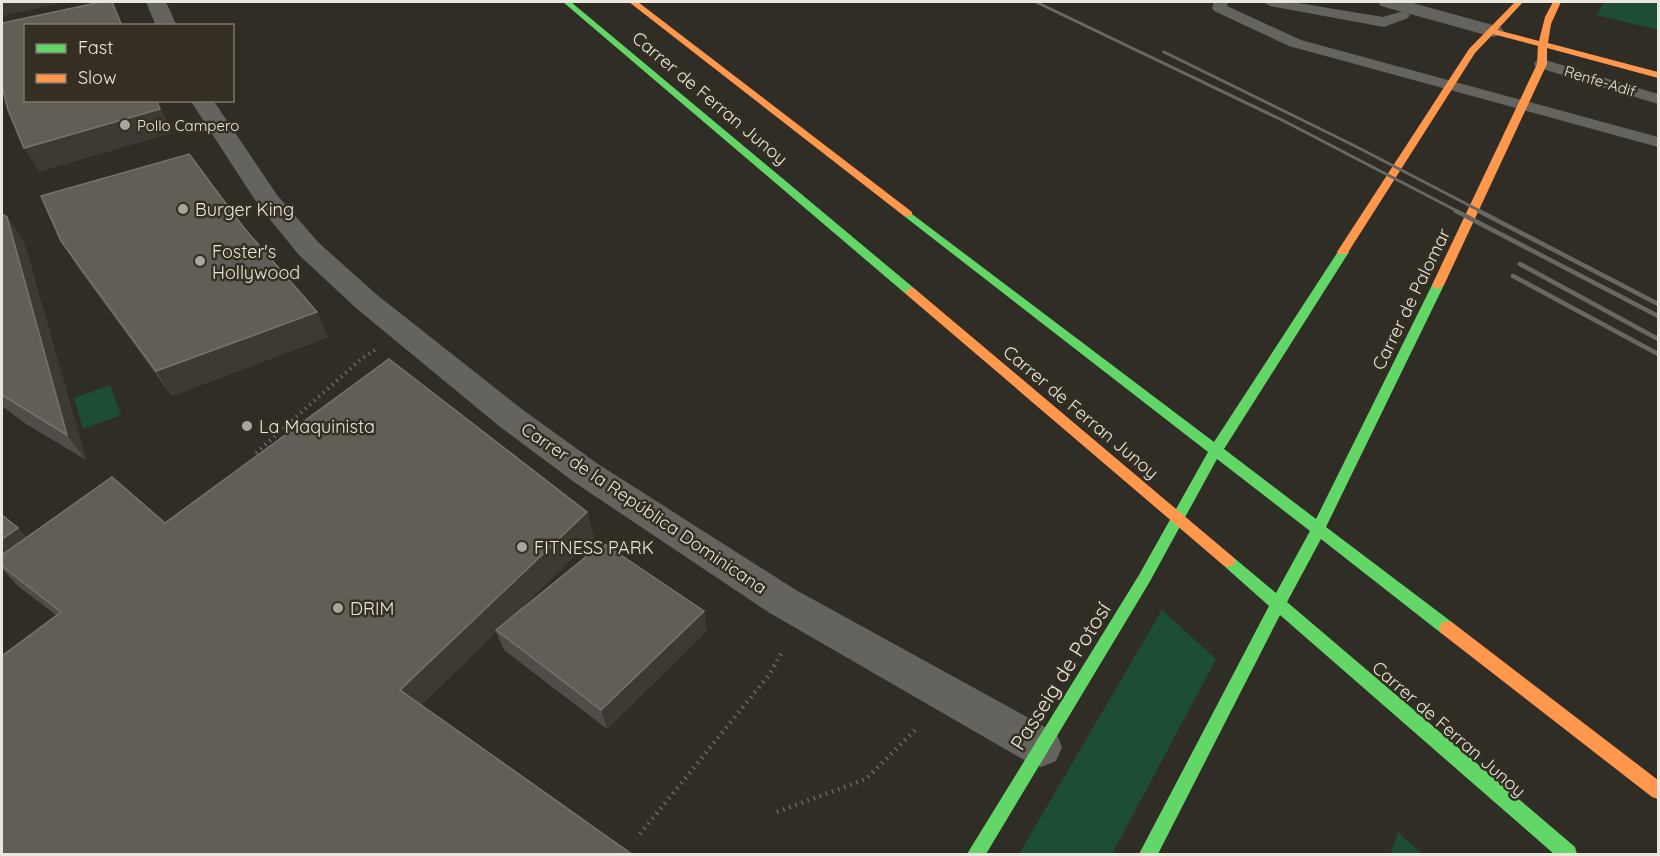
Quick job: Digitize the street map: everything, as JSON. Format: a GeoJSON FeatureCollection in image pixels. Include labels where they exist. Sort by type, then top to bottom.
{"type":"FeatureCollection","features":[{"type":"Feature","properties":{"kind":"main road","name":"Carrer de Ferran Junoy"},"geometry":{"type":"LineString","coordinates":[[567,2],[1178,518],[1568,855]]}},
{"type":"Feature","properties":{"kind":"main road"},"geometry":{"type":"LineString","coordinates":[[633,2],[1659,791]]}},
{"type":"Feature","properties":{"kind":"main road"},"geometry":{"type":"LineString","coordinates":[[1178,518],[1206,466],[1463,64],[1472,51],[1519,2]]}},
{"type":"Feature","properties":{"kind":"main road","name":"Carrer de Palomar"},"geometry":{"type":"LineString","coordinates":[[1277,605],[1309,547],[1464,232],[1533,84],[1542,64],[1542,45],[1547,18],[1557,2]]}},
{"type":"Feature","properties":{"kind":"main road"},"geometry":{"type":"LineString","coordinates":[[1493,31],[1659,75]]}},
{"type":"Feature","properties":{"kind":"main road","name":"Passeig de Potosí"},"geometry":{"type":"LineString","coordinates":[[976,855],[1144,579],[1178,518]]}},
{"type":"Feature","properties":{"kind":"main road"},"geometry":{"type":"LineString","coordinates":[[1148,855],[1277,605]]}},
{"type":"Feature","properties":{"kind":"street"},"geometry":{"type":"LineString","coordinates":[[156,2],[165,24]]}},
{"type":"Feature","properties":{"kind":"street"},"geometry":{"type":"LineString","coordinates":[[1395,8],[1493,31]]}},
{"type":"Feature","properties":{"kind":"street","name":"Carrer de la República Dominicana"},"geometry":{"type":"LineString","coordinates":[[202,102],[268,200],[309,249],[366,301],[511,418],[586,473],[782,601],[1041,747]]}},
{"type":"Feature","properties":{"kind":"lane"},"geometry":{"type":"LineString","coordinates":[[1221,2],[1219,8],[1295,43],[1659,142]]}},
{"type":"Feature","properties":{"kind":"lane"},"geometry":{"type":"LineString","coordinates":[[1270,2],[1384,22],[1395,8]]}},
{"type":"Feature","properties":{"kind":"lane","name":"Renfe-Adif"},"geometry":{"type":"LineString","coordinates":[[1542,64],[1659,99]]}},
{"type":"Feature","properties":{"kind":"path"},"geometry":{"type":"LineString","coordinates":[[256,453],[361,359],[377,349]]}},
{"type":"Feature","properties":{"kind":"path"},"geometry":{"type":"LineString","coordinates":[[640,834],[769,675],[782,652]]}},
{"type":"Feature","properties":{"kind":"path"},"geometry":{"type":"LineString","coordinates":[[777,812],[866,779],[915,730]]}},
{"type":"Feature","properties":{"kind":"green space"},"geometry":{"type":"Polygon","coordinates":[[[1604,2],[1658,2],[1658,30],[1597,15],[1604,2]]]}},
{"type":"Feature","properties":{"kind":"green space"},"geometry":{"type":"Polygon","coordinates":[[[110,385],[121,415],[83,429],[74,398],[110,385]]]}},
{"type":"Feature","properties":{"kind":"green space"},"geometry":{"type":"Polygon","coordinates":[[[1162,610],[1216,659],[1112,854],[1019,854],[1162,610]]]}},
{"type":"Feature","properties":{"kind":"green space"},"geometry":{"type":"Polygon","coordinates":[[[1398,832],[1422,854],[1391,854],[1398,832]]]}},
{"type":"Feature","properties":{"kind":"building"},"geometry":{"type":"Polygon","coordinates":[[[101,2],[112,2],[121,24],[24,24],[24,102],[157,102],[160,109],[24,148],[8,110],[2,86],[2,23],[101,2]]]}},
{"type":"Feature","properties":{"kind":"building"},"geometry":{"type":"Polygon","coordinates":[[[189,154],[244,228],[317,312],[156,371],[61,241],[41,196],[189,154]]]}},
{"type":"Feature","properties":{"kind":"building"},"geometry":{"type":"Polygon","coordinates":[[[2,214],[7,217],[67,435],[2,395],[2,214]]]}},
{"type":"Feature","properties":{"kind":"building"},"geometry":{"type":"Polygon","coordinates":[[[389,359],[587,512],[400,690],[633,855],[2,855],[2,656],[61,612],[2,566],[2,555],[112,477],[165,523],[389,359]]]}},
{"type":"Feature","properties":{"kind":"building"},"geometry":{"type":"Polygon","coordinates":[[[2,515],[18,528],[2,539],[2,515]]]}},
{"type":"Feature","properties":{"kind":"building"},"geometry":{"type":"Polygon","coordinates":[[[603,543],[704,611],[601,710],[496,630],[603,543]]]}},
{"type":"Feature","properties":{"kind":"railway"},"geometry":{"type":"LineString","coordinates":[[1036,2],[1284,121],[1459,212]]}},
{"type":"Feature","properties":{"kind":"railway"},"geometry":{"type":"LineString","coordinates":[[1164,52],[1355,146],[1482,212]]}},
{"type":"Feature","properties":{"kind":"railway"},"geometry":{"type":"LineString","coordinates":[[1456,211],[1658,316]]}},
{"type":"Feature","properties":{"kind":"railway"},"geometry":{"type":"LineString","coordinates":[[1479,211],[1658,304]]}},
{"type":"Feature","properties":{"kind":"railway"},"geometry":{"type":"LineString","coordinates":[[1520,264],[1658,339]]}},
{"type":"Feature","properties":{"kind":"railway"},"geometry":{"type":"LineString","coordinates":[[1513,276],[1658,354]]}},
{"type":"Feature","properties":{"kind":"traffic: fast"},"geometry":{"type":"LineString","coordinates":[[567,2],[911,292]]}},
{"type":"Feature","properties":{"kind":"traffic: fast"},"geometry":{"type":"LineString","coordinates":[[908,214],[1447,628]]}},
{"type":"Feature","properties":{"kind":"traffic: fast"},"geometry":{"type":"LineString","coordinates":[[976,854],[1144,579],[1208,462],[1343,252]]}},
{"type":"Feature","properties":{"kind":"traffic: fast"},"geometry":{"type":"LineString","coordinates":[[1148,854],[1277,605],[1303,560],[1438,285]]}},
{"type":"Feature","properties":{"kind":"traffic: fast"},"geometry":{"type":"LineString","coordinates":[[1228,561],[1568,854]]}},
{"type":"Feature","properties":{"kind":"traffic: slow"},"geometry":{"type":"LineString","coordinates":[[633,2],[908,214]]}},
{"type":"Feature","properties":{"kind":"traffic: slow"},"geometry":{"type":"LineString","coordinates":[[1343,252],[1472,51],[1519,2]]}},
{"type":"Feature","properties":{"kind":"traffic: slow"},"geometry":{"type":"LineString","coordinates":[[1438,285],[1542,64],[1545,32],[1557,2]]}},
{"type":"Feature","properties":{"kind":"traffic: slow"},"geometry":{"type":"LineString","coordinates":[[1493,31],[1658,75]]}},
{"type":"Feature","properties":{"kind":"traffic: slow"},"geometry":{"type":"LineString","coordinates":[[911,292],[1228,561]]}},
{"type":"Feature","properties":{"kind":"traffic: slow"},"geometry":{"type":"LineString","coordinates":[[1447,628],[1658,791]]}},
{"type":"Feature","properties":{"kind":"place","name":"Pollo Campero"},"geometry":{"type":"Point","coordinates":[125,125]}},
{"type":"Feature","properties":{"kind":"place","name":"Burger King"},"geometry":{"type":"Point","coordinates":[183,209]}},
{"type":"Feature","properties":{"kind":"place","name":"Foster's Hollywood"},"geometry":{"type":"Point","coordinates":[200,261]}},
{"type":"Feature","properties":{"kind":"place","name":"La Maquinista"},"geometry":{"type":"Point","coordinates":[247,426]}},
{"type":"Feature","properties":{"kind":"place","name":"FITNESS PARK"},"geometry":{"type":"Point","coordinates":[522,547]}},
{"type":"Feature","properties":{"kind":"place","name":"DRIM"},"geometry":{"type":"Point","coordinates":[338,608]}}]}
